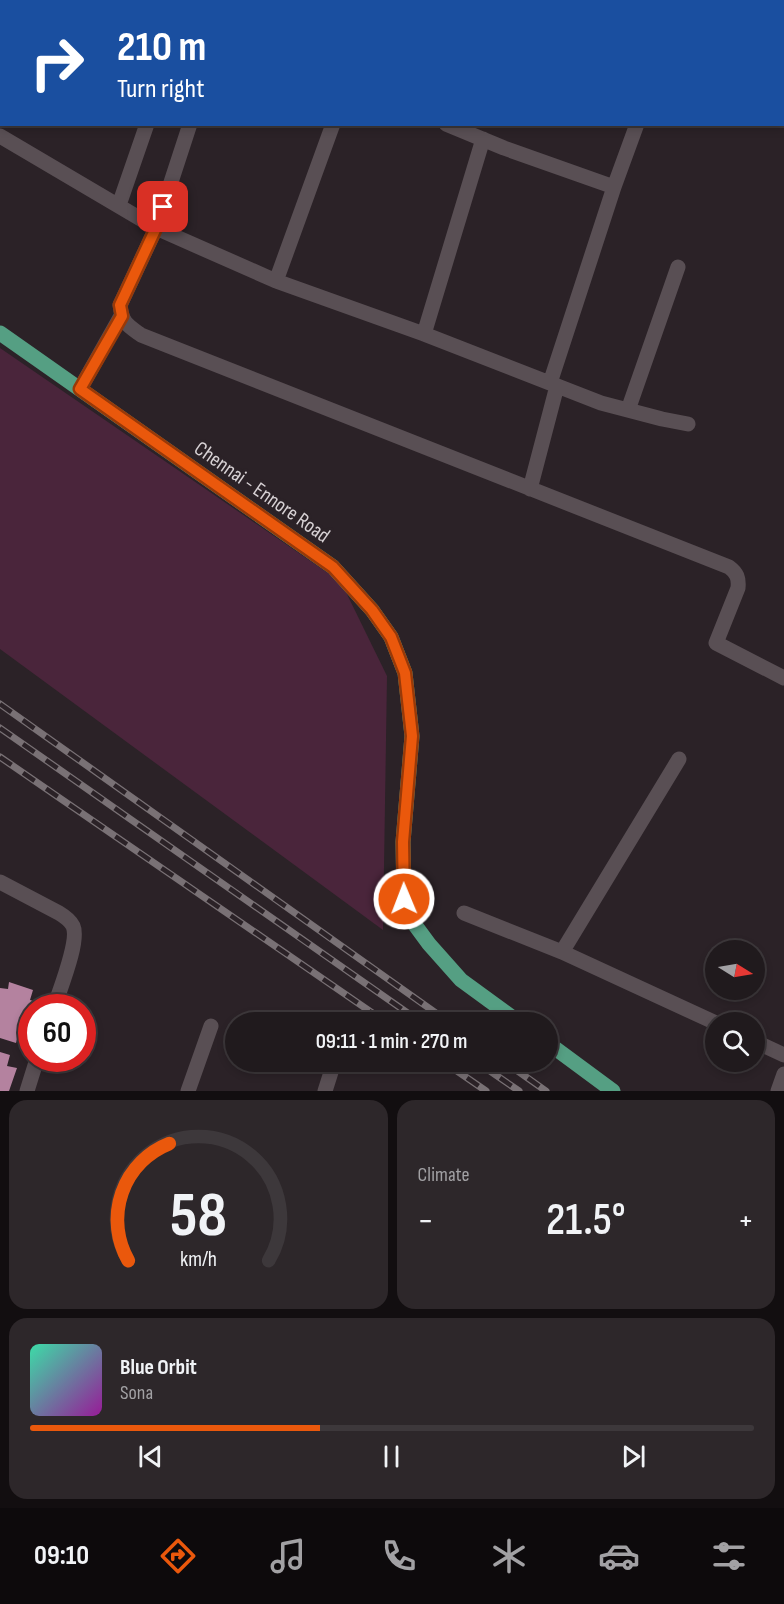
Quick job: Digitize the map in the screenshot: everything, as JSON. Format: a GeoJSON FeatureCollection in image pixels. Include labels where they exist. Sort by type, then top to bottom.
{"type":"FeatureCollection","features":[{"type":"Feature","properties":{"kind":"main road","name":"Chennai - Ennore Road"},"geometry":{"type":"LineString","coordinates":[[0,333],[333,567],[372,610],[391,637],[405,673],[412,736],[403,842],[404,899],[415,925],[461,980],[505,1012]]}},
{"type":"Feature","properties":{"kind":"main road"},"geometry":{"type":"LineString","coordinates":[[558,1050],[613,1091]]}},
{"type":"Feature","properties":{"kind":"street"},"geometry":{"type":"LineString","coordinates":[[119,206],[146,126]]}},
{"type":"Feature","properties":{"kind":"street"},"geometry":{"type":"LineString","coordinates":[[189,126],[156,228],[120,305],[122,316],[128,325],[141,335],[729,567],[736,572],[739,579],[738,588],[716,643],[784,678]]}},
{"type":"Feature","properties":{"kind":"street"},"geometry":{"type":"LineString","coordinates":[[276,281],[332,126]]}},
{"type":"Feature","properties":{"kind":"street"},"geometry":{"type":"LineString","coordinates":[[451,126],[614,187]]}},
{"type":"Feature","properties":{"kind":"street"},"geometry":{"type":"LineString","coordinates":[[530,489],[554,385],[614,187],[636,126]]}},
{"type":"Feature","properties":{"kind":"street"},"geometry":{"type":"LineString","coordinates":[[4,132],[156,228],[276,281],[424,334],[601,403],[688,424]]}},
{"type":"Feature","properties":{"kind":"street"},"geometry":{"type":"LineString","coordinates":[[424,334],[483,139]]}},
{"type":"Feature","properties":{"kind":"street"},"geometry":{"type":"LineString","coordinates":[[628,410],[678,267]]}},
{"type":"Feature","properties":{"kind":"street"},"geometry":{"type":"LineString","coordinates":[[80,389],[122,316]]}},
{"type":"Feature","properties":{"kind":"street"},"geometry":{"type":"LineString","coordinates":[[562,952],[679,759]]}},
{"type":"Feature","properties":{"kind":"street"},"geometry":{"type":"LineString","coordinates":[[0,882],[59,913],[73,925],[75,935],[73,948],[58,994]]}},
{"type":"Feature","properties":{"kind":"street"},"geometry":{"type":"LineString","coordinates":[[464,913],[562,952],[705,1018]]}},
{"type":"Feature","properties":{"kind":"street"},"geometry":{"type":"LineString","coordinates":[[188,1091],[211,1026]]}},
{"type":"Feature","properties":{"kind":"street"},"geometry":{"type":"LineString","coordinates":[[765,1046],[784,1055]]}},
{"type":"Feature","properties":{"kind":"street"},"geometry":{"type":"LineString","coordinates":[[27,1091],[33,1072]]}},
{"type":"Feature","properties":{"kind":"street"},"geometry":{"type":"LineString","coordinates":[[325,1091],[331,1072]]}},
{"type":"Feature","properties":{"kind":"street"},"geometry":{"type":"LineString","coordinates":[[778,1091],[784,1074]]}},
{"type":"Feature","properties":{"kind":"shaded area"},"geometry":{"type":"Polygon","coordinates":[[[0,348],[341,582],[387,676],[383,930],[0,649],[0,348]]]}},
{"type":"Feature","properties":{"kind":"building"},"geometry":{"type":"Polygon","coordinates":[[[9,982],[33,990],[32,994],[18,994],[16,1043],[0,1038],[0,988],[8,989],[9,982]]]}},
{"type":"Feature","properties":{"kind":"building"},"geometry":{"type":"Polygon","coordinates":[[[0,1052],[10,1055],[7,1066],[17,1068],[9,1091],[0,1091],[0,1052]]]}},
{"type":"Feature","properties":{"kind":"railway"},"geometry":{"type":"LineString","coordinates":[[0,704],[434,1012]]}},
{"type":"Feature","properties":{"kind":"railway"},"geometry":{"type":"LineString","coordinates":[[0,728],[406,1012]]}},
{"type":"Feature","properties":{"kind":"railway"},"geometry":{"type":"LineString","coordinates":[[0,757],[371,1012]]}},
{"type":"Feature","properties":{"kind":"railway"},"geometry":{"type":"LineString","coordinates":[[458,1072],[486,1091]]}},
{"type":"Feature","properties":{"kind":"railway"},"geometry":{"type":"LineString","coordinates":[[491,1072],[519,1091]]}},
{"type":"Feature","properties":{"kind":"railway"},"geometry":{"type":"LineString","coordinates":[[519,1072],[546,1091]]}},
{"type":"Feature","properties":{"kind":"route"},"geometry":{"type":"LineString","coordinates":[[163,207],[156,228],[120,305],[122,316],[80,389],[333,567],[372,610],[391,637],[405,673],[412,736],[403,842],[404,899]]}}]}
